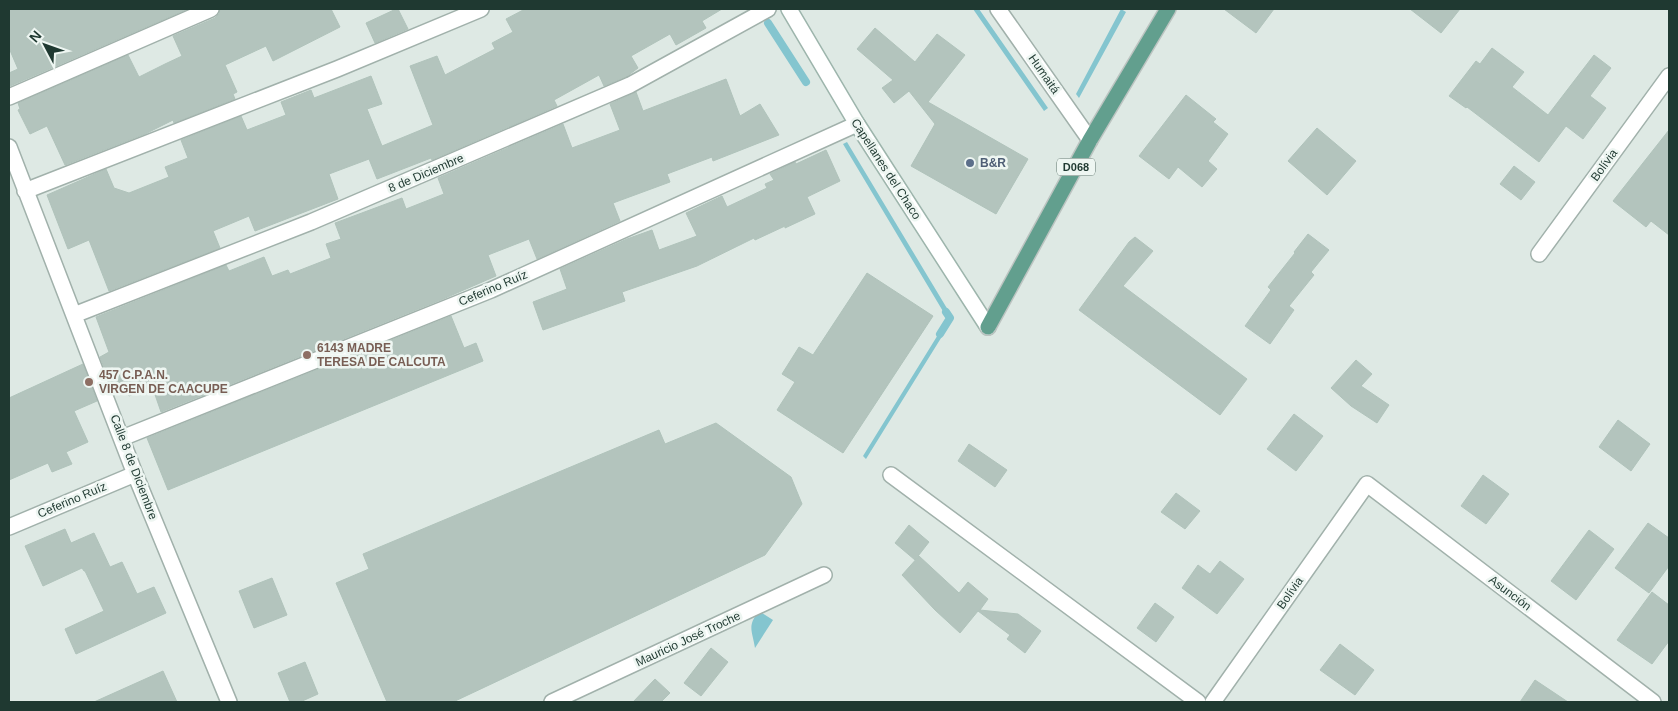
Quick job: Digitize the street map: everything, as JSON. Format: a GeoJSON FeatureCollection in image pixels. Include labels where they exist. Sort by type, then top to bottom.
{"type":"FeatureCollection","features":[{"type":"Feature","properties":{"kind":"main road","name":"D068"},"geometry":{"type":"LineString","coordinates":[[988,327],[1090,140],[1168,9]]}},
{"type":"Feature","properties":{"kind":"street"},"geometry":{"type":"LineString","coordinates":[[9,96],[210,9]]}},
{"type":"Feature","properties":{"kind":"street"},"geometry":{"type":"LineString","coordinates":[[25,191],[337,69],[481,9]]}},
{"type":"Feature","properties":{"kind":"street","name":"8 de Diciembre"},"geometry":{"type":"LineString","coordinates":[[74,315],[311,222],[630,85],[768,9]]}},
{"type":"Feature","properties":{"kind":"street","name":"Capellanes del Chaco"},"geometry":{"type":"LineString","coordinates":[[788,9],[857,124],[988,327]]}},
{"type":"Feature","properties":{"kind":"street","name":"Humaitá"},"geometry":{"type":"LineString","coordinates":[[998,9],[1090,140]]}},
{"type":"Feature","properties":{"kind":"street","name":"Bolívia"},"geometry":{"type":"LineString","coordinates":[[1538,254],[1669,76]]}},
{"type":"Feature","properties":{"kind":"street","name":"Ceferino Ruíz"},"geometry":{"type":"LineString","coordinates":[[122,438],[491,290],[857,124]]}},
{"type":"Feature","properties":{"kind":"street","name":"Calle 8 de Diciembre"},"geometry":{"type":"LineString","coordinates":[[9,147],[135,474],[229,702]]}},
{"type":"Feature","properties":{"kind":"street","name":"Ceferino Ruíz"},"geometry":{"type":"LineString","coordinates":[[9,527],[135,474]]}},
{"type":"Feature","properties":{"kind":"street"},"geometry":{"type":"LineString","coordinates":[[891,476],[1198,702]]}},
{"type":"Feature","properties":{"kind":"street","name":"Bolívia"},"geometry":{"type":"LineString","coordinates":[[1213,702],[1367,484]]}},
{"type":"Feature","properties":{"kind":"street","name":"Asunción"},"geometry":{"type":"LineString","coordinates":[[1367,484],[1653,702]]}},
{"type":"Feature","properties":{"kind":"street","name":"Mauricio José Troche"},"geometry":{"type":"LineString","coordinates":[[552,702],[824,575]]}},
{"type":"Feature","properties":{"kind":"water"},"geometry":{"type":"Polygon","coordinates":[[[973,9],[979,9],[1048,108],[1044,111],[973,9]]]}},
{"type":"Feature","properties":{"kind":"water"},"geometry":{"type":"Polygon","coordinates":[[[1121,9],[1126,12],[1079,98],[1076,94],[1121,9]]]}},
{"type":"Feature","properties":{"kind":"water"},"geometry":{"type":"Polygon","coordinates":[[[847,142],[951,315],[950,323],[843,144],[847,142]]]}},
{"type":"Feature","properties":{"kind":"water"},"geometry":{"type":"Polygon","coordinates":[[[944,325],[946,330],[866,459],[863,456],[944,325]]]}},
{"type":"Feature","properties":{"kind":"water"},"geometry":{"type":"Polygon","coordinates":[[[759,611],[773,620],[755,648],[752,625],[759,611]]]}},
{"type":"Feature","properties":{"kind":"building"},"geometry":{"type":"Polygon","coordinates":[[[9,9],[188,9],[10,86],[9,73],[18,69],[9,48],[9,9]]]}},
{"type":"Feature","properties":{"kind":"building"},"geometry":{"type":"Polygon","coordinates":[[[220,9],[331,9],[340,27],[273,61],[266,46],[225,65],[237,92],[233,94],[235,99],[174,123],[173,120],[145,134],[65,165],[47,126],[30,134],[18,110],[20,109],[18,103],[128,55],[139,77],[182,56],[173,36],[215,18],[219,14],[220,9]]]}},
{"type":"Feature","properties":{"kind":"building"},"geometry":{"type":"Polygon","coordinates":[[[398,9],[408,29],[375,43],[366,23],[398,9]]]}},
{"type":"Feature","properties":{"kind":"building"},"geometry":{"type":"Polygon","coordinates":[[[525,9],[722,9],[702,21],[706,28],[676,45],[670,34],[631,56],[638,68],[626,77],[604,86],[599,75],[554,100],[557,106],[432,160],[431,158],[377,179],[369,159],[329,174],[338,199],[255,231],[249,216],[213,231],[220,248],[109,291],[89,240],[68,249],[47,195],[106,169],[114,188],[129,193],[169,177],[165,167],[188,158],[181,140],[241,116],[247,130],[286,115],[281,102],[311,90],[314,98],[371,76],[382,104],[367,109],[382,146],[433,125],[410,66],[437,56],[445,75],[495,49],[492,43],[513,32],[506,19],[525,9]]]}},
{"type":"Feature","properties":{"kind":"building"},"geometry":{"type":"Polygon","coordinates":[[[1224,9],[1274,9],[1256,33],[1224,9]]]}},
{"type":"Feature","properties":{"kind":"building"},"geometry":{"type":"Polygon","coordinates":[[[1410,9],[1460,9],[1441,33],[1410,9]]]}},
{"type":"Feature","properties":{"kind":"building"},"geometry":{"type":"Polygon","coordinates":[[[875,28],[915,62],[937,34],[965,55],[928,102],[1028,159],[996,214],[911,166],[935,124],[909,91],[894,103],[882,88],[893,80],[857,49],[875,28]]]}},
{"type":"Feature","properties":{"kind":"building"},"geometry":{"type":"Polygon","coordinates":[[[1492,48],[1524,72],[1512,87],[1548,115],[1594,55],[1611,68],[1590,96],[1606,108],[1583,139],[1566,126],[1539,162],[1467,107],[1449,96],[1476,61],[1480,64],[1492,48]]]}},
{"type":"Feature","properties":{"kind":"building"},"geometry":{"type":"Polygon","coordinates":[[[726,79],[740,116],[760,104],[779,135],[713,161],[712,157],[667,174],[670,182],[613,203],[620,221],[537,259],[529,239],[488,255],[496,276],[161,412],[152,386],[129,396],[126,388],[114,393],[100,357],[109,352],[96,317],[226,265],[229,271],[264,257],[272,276],[288,270],[290,274],[331,258],[326,244],[341,239],[335,223],[402,198],[406,209],[444,194],[438,178],[563,124],[572,148],[620,130],[610,104],[636,92],[643,111],[726,79]]]}},
{"type":"Feature","properties":{"kind":"building"},"geometry":{"type":"Polygon","coordinates":[[[1186,95],[1216,119],[1213,122],[1228,134],[1208,161],[1217,169],[1202,187],[1178,167],[1169,179],[1139,156],[1186,95]]]}},
{"type":"Feature","properties":{"kind":"building"},"geometry":{"type":"Polygon","coordinates":[[[1317,128],[1356,161],[1327,195],[1288,161],[1317,128]]]}},
{"type":"Feature","properties":{"kind":"building"},"geometry":{"type":"Polygon","coordinates":[[[1669,130],[1669,235],[1651,221],[1646,227],[1613,201],[1669,130]]]}},
{"type":"Feature","properties":{"kind":"building"},"geometry":{"type":"Polygon","coordinates":[[[826,150],[840,181],[807,197],[815,214],[755,240],[754,238],[697,266],[622,292],[625,301],[543,330],[533,302],[567,289],[560,269],[652,230],[659,250],[697,236],[686,213],[722,196],[727,207],[767,188],[765,184],[774,180],[770,174],[826,150]]]}},
{"type":"Feature","properties":{"kind":"building"},"geometry":{"type":"Polygon","coordinates":[[[1514,166],[1535,182],[1521,200],[1500,184],[1514,166]]]}},
{"type":"Feature","properties":{"kind":"building"},"geometry":{"type":"Polygon","coordinates":[[[1308,234],[1329,250],[1311,272],[1314,275],[1289,306],[1294,310],[1270,344],[1245,326],[1271,290],[1268,287],[1308,234]]]}},
{"type":"Feature","properties":{"kind":"building"},"geometry":{"type":"Polygon","coordinates":[[[1135,237],[1153,251],[1123,286],[1247,379],[1220,415],[1079,310],[1129,242],[1135,237]]]}},
{"type":"Feature","properties":{"kind":"building"},"geometry":{"type":"Polygon","coordinates":[[[867,273],[933,316],[843,453],[777,410],[795,382],[782,374],[799,347],[813,355],[867,273]]]}},
{"type":"Feature","properties":{"kind":"building"},"geometry":{"type":"Polygon","coordinates":[[[451,316],[464,348],[476,343],[483,361],[168,490],[147,438],[451,316]]]}},
{"type":"Feature","properties":{"kind":"building"},"geometry":{"type":"Polygon","coordinates":[[[1356,360],[1372,374],[1361,386],[1389,405],[1377,423],[1351,406],[1331,388],[1356,360]]]}},
{"type":"Feature","properties":{"kind":"building"},"geometry":{"type":"Polygon","coordinates":[[[83,364],[97,401],[74,411],[88,442],[66,452],[72,464],[52,472],[48,463],[9,480],[9,398],[83,364]]]}},
{"type":"Feature","properties":{"kind":"building"},"geometry":{"type":"Polygon","coordinates":[[[1294,414],[1323,436],[1296,471],[1267,449],[1294,414]]]}},
{"type":"Feature","properties":{"kind":"building"},"geometry":{"type":"Polygon","coordinates":[[[1618,420],[1650,444],[1631,471],[1599,447],[1618,420]]]}},
{"type":"Feature","properties":{"kind":"building"},"geometry":{"type":"Polygon","coordinates":[[[716,423],[791,477],[802,504],[765,555],[453,702],[387,702],[336,583],[369,569],[363,554],[659,430],[665,444],[716,423]]]}},
{"type":"Feature","properties":{"kind":"building"},"geometry":{"type":"Polygon","coordinates":[[[969,444],[1007,470],[995,487],[958,461],[969,444]]]}},
{"type":"Feature","properties":{"kind":"building"},"geometry":{"type":"Polygon","coordinates":[[[1483,475],[1509,494],[1486,524],[1461,506],[1483,475]]]}},
{"type":"Feature","properties":{"kind":"building"},"geometry":{"type":"Polygon","coordinates":[[[1176,493],[1200,511],[1185,529],[1161,512],[1176,493]]]}},
{"type":"Feature","properties":{"kind":"building"},"geometry":{"type":"Polygon","coordinates":[[[1648,523],[1669,538],[1669,566],[1649,593],[1615,568],[1648,523]]]}},
{"type":"Feature","properties":{"kind":"building"},"geometry":{"type":"Polygon","coordinates":[[[909,525],[929,542],[915,560],[895,543],[909,525]]]}},
{"type":"Feature","properties":{"kind":"building"},"geometry":{"type":"Polygon","coordinates":[[[65,529],[71,543],[94,533],[110,567],[122,562],[137,594],[154,587],[166,613],[76,654],[65,629],[104,611],[82,568],[43,586],[25,546],[65,529]]]}},
{"type":"Feature","properties":{"kind":"building"},"geometry":{"type":"Polygon","coordinates":[[[1589,530],[1614,549],[1576,600],[1551,581],[1589,530]]]}},
{"type":"Feature","properties":{"kind":"building"},"geometry":{"type":"Polygon","coordinates":[[[919,556],[959,593],[968,582],[988,599],[980,610],[1018,614],[1041,631],[1025,653],[1007,639],[1010,635],[978,611],[960,633],[902,575],[919,556]]]}},
{"type":"Feature","properties":{"kind":"building"},"geometry":{"type":"Polygon","coordinates":[[[1220,561],[1244,579],[1217,614],[1182,588],[1198,565],[1210,574],[1220,561]]]}},
{"type":"Feature","properties":{"kind":"building"},"geometry":{"type":"Polygon","coordinates":[[[272,578],[287,615],[254,628],[239,591],[272,578]]]}},
{"type":"Feature","properties":{"kind":"building"},"geometry":{"type":"Polygon","coordinates":[[[1652,592],[1669,605],[1669,641],[1652,664],[1617,640],[1652,592]]]}},
{"type":"Feature","properties":{"kind":"building"},"geometry":{"type":"Polygon","coordinates":[[[1155,603],[1174,617],[1156,642],[1137,628],[1155,603]]]}},
{"type":"Feature","properties":{"kind":"building"},"geometry":{"type":"Polygon","coordinates":[[[1340,644],[1374,670],[1355,695],[1320,670],[1340,644]]]}},
{"type":"Feature","properties":{"kind":"building"},"geometry":{"type":"Polygon","coordinates":[[[711,648],[728,662],[701,696],[684,683],[711,648]]]}},
{"type":"Feature","properties":{"kind":"building"},"geometry":{"type":"Polygon","coordinates":[[[305,662],[318,694],[300,702],[290,702],[278,673],[305,662]]]}},
{"type":"Feature","properties":{"kind":"building"},"geometry":{"type":"Polygon","coordinates":[[[163,671],[177,702],[94,702],[163,671]]]}},
{"type":"Feature","properties":{"kind":"building"},"geometry":{"type":"Polygon","coordinates":[[[655,679],[670,693],[661,702],[633,702],[655,679]]]}},
{"type":"Feature","properties":{"kind":"building"},"geometry":{"type":"Polygon","coordinates":[[[1535,680],[1568,702],[1520,702],[1535,680]]]}},
{"type":"Feature","properties":{"kind":"waterway"},"geometry":{"type":"LineString","coordinates":[[768,23],[806,82]]}},
{"type":"Feature","properties":{"kind":"waterway"},"geometry":{"type":"LineString","coordinates":[[940,334],[950,318],[946,312]]}},
{"type":"Feature","properties":{"kind":"place","name":"B&R"},"geometry":{"type":"Point","coordinates":[970,163]}},
{"type":"Feature","properties":{"kind":"place","name":"6143 MADRE TERESA DE CALCUTA"},"geometry":{"type":"Point","coordinates":[307,355]}},
{"type":"Feature","properties":{"kind":"place","name":"457 C.P.A.N. VIRGEN DE CAACUPE"},"geometry":{"type":"Point","coordinates":[89,382]}}]}
